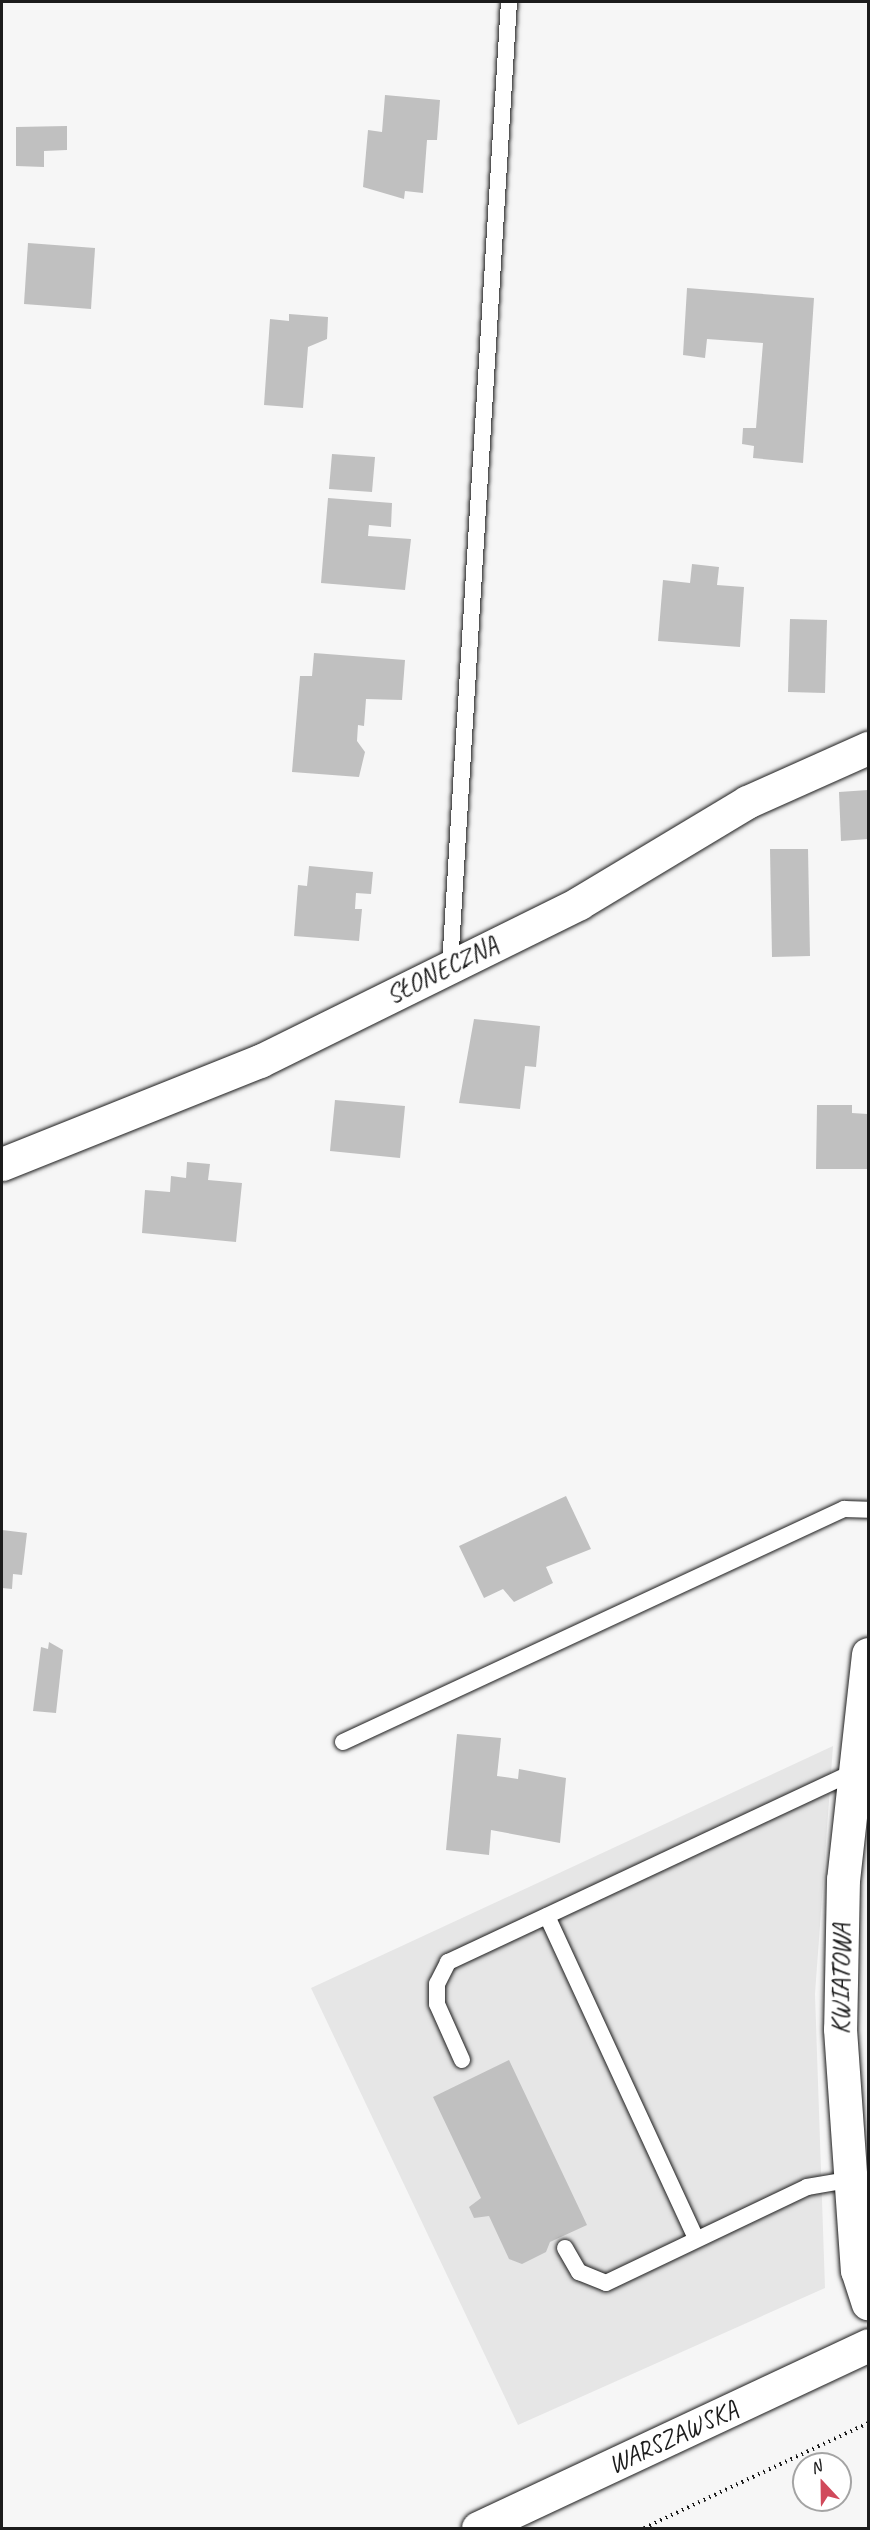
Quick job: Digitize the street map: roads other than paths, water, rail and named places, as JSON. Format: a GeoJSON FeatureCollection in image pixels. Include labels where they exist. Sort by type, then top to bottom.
{"type":"FeatureCollection","features":[{"type":"Feature","properties":{"kind":"street","name":"SŁONECZNA"},"geometry":{"type":"LineString","coordinates":[[2,1164],[260,1061],[579,903],[747,802],[868,748]]}},
{"type":"Feature","properties":{"kind":"street","name":"KWIATOWA"},"geometry":{"type":"LineString","coordinates":[[868,1654],[855,1771],[840,1952],[848,2180],[857,2270],[868,2302]]}},
{"type":"Feature","properties":{"kind":"street","name":"WARSZAWSKA"},"geometry":{"type":"LineString","coordinates":[[478,2529],[868,2345]]}},
{"type":"Feature","properties":{"kind":"lane"},"geometry":{"type":"LineString","coordinates":[[450,966],[509,2]]}},
{"type":"Feature","properties":{"kind":"lane"},"geometry":{"type":"LineString","coordinates":[[343,1742],[844,1509],[868,1510]]}},
{"type":"Feature","properties":{"kind":"lane"},"geometry":{"type":"LineString","coordinates":[[462,2060],[437,2004],[437,1984],[448,1962],[855,1771]]}},
{"type":"Feature","properties":{"kind":"lane"},"geometry":{"type":"LineString","coordinates":[[546,1916],[696,2238]]}},
{"type":"Feature","properties":{"kind":"lane"},"geometry":{"type":"LineString","coordinates":[[565,2248],[579,2272],[606,2283],[696,2238],[807,2187],[848,2180]]}}]}
